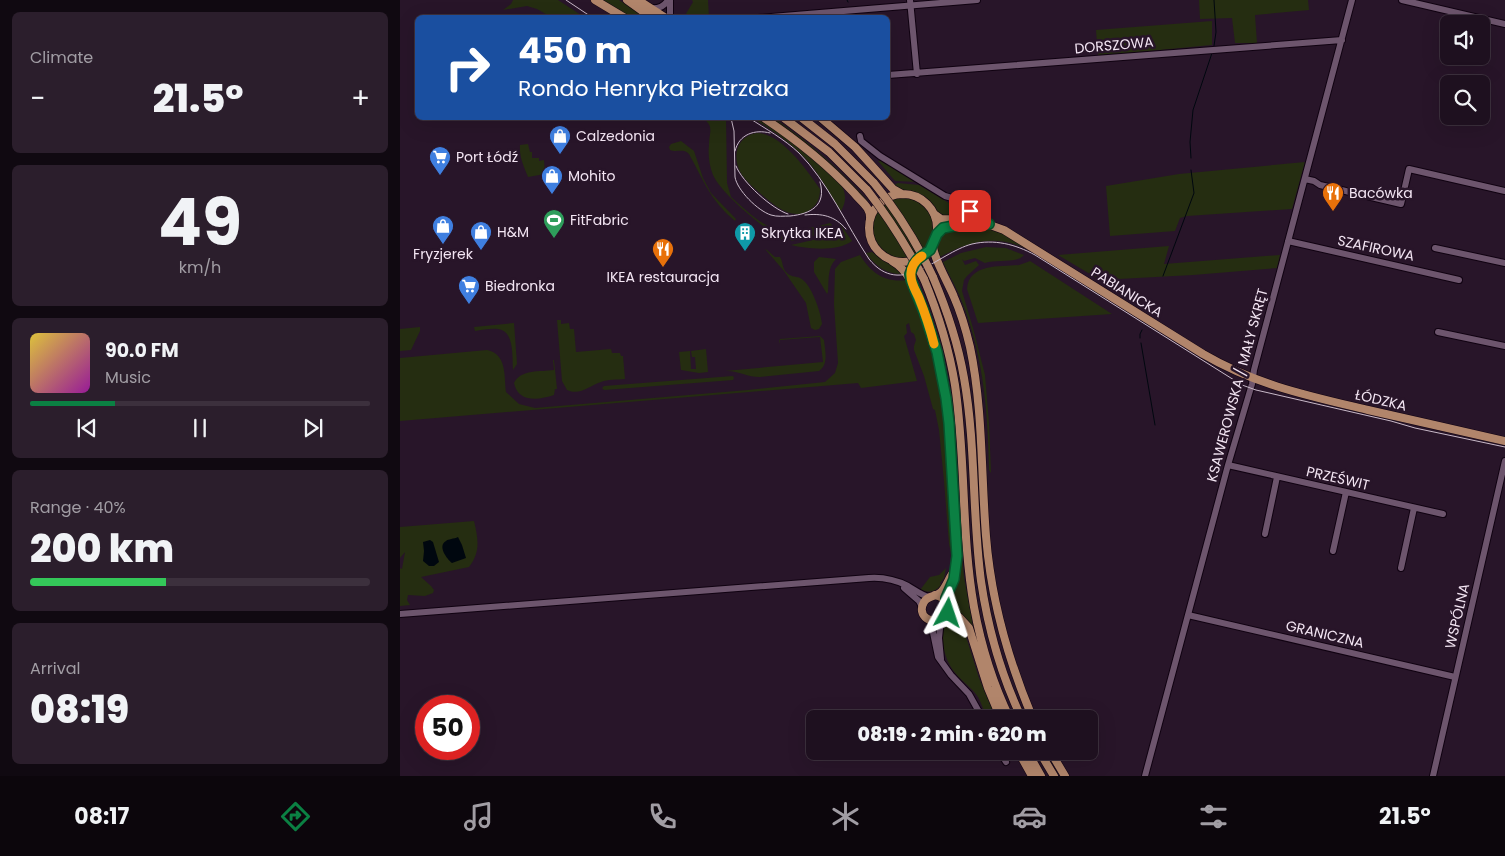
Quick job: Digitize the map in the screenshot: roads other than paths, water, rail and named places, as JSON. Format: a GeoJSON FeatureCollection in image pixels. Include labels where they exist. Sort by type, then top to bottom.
{"type":"FeatureCollection","features":[{"type":"Feature","properties":{"kind":"main road"},"geometry":{"type":"LineString","coordinates":[[593,0],[610,15]]}},
{"type":"Feature","properties":{"kind":"main road"},"geometry":{"type":"LineString","coordinates":[[593,0],[620,15]]}},
{"type":"Feature","properties":{"kind":"main road"},"geometry":{"type":"LineString","coordinates":[[626,0],[648,15]]}},
{"type":"Feature","properties":{"kind":"main road"},"geometry":{"type":"LineString","coordinates":[[638,0],[661,15]]}},
{"type":"Feature","properties":{"kind":"main road"},"geometry":{"type":"LineString","coordinates":[[767,120],[807,148],[834,172],[869,209],[869,232],[874,246],[881,254],[903,268],[911,280],[931,330],[946,398],[957,538],[956,568],[954,579],[947,594],[948,610],[944,618]]}},
{"type":"Feature","properties":{"kind":"main road"},"geometry":{"type":"LineString","coordinates":[[787,120],[829,152],[866,190],[899,234],[924,279],[944,335],[954,383],[960,430],[967,548],[974,608],[994,682],[1006,710]]}},
{"type":"Feature","properties":{"kind":"main road"},"geometry":{"type":"LineString","coordinates":[[804,120],[841,150],[874,183],[892,206],[910,233],[933,277],[950,322],[959,351],[964,380],[972,450],[978,549],[985,606],[1004,677],[1018,710]]}},
{"type":"Feature","properties":{"kind":"main road"},"geometry":{"type":"LineString","coordinates":[[823,120],[855,147],[893,189],[902,194]]}},
{"type":"Feature","properties":{"kind":"main road"},"geometry":{"type":"LineString","coordinates":[[870,219],[874,210],[882,202],[892,196],[902,194],[912,195],[922,200],[934,214],[937,234],[926,254],[908,262],[892,260]]}},
{"type":"Feature","properties":{"kind":"main road","name":"PABIANICKA"},"geometry":{"type":"LineString","coordinates":[[934,214],[943,220],[980,221],[1010,234],[1203,354],[1253,379]]}},
{"type":"Feature","properties":{"kind":"main road","name":"PABIANICKA"},"geometry":{"type":"LineString","coordinates":[[937,234],[943,228],[954,225],[989,224]]}},
{"type":"Feature","properties":{"kind":"main road"},"geometry":{"type":"LineString","coordinates":[[933,244],[933,252],[957,304],[971,354],[977,393],[986,538],[992,587],[1006,647],[1029,710]]}},
{"type":"Feature","properties":{"kind":"main road"},"geometry":{"type":"LineString","coordinates":[[911,280],[912,268],[918,259]]}},
{"type":"Feature","properties":{"kind":"main road","name":"ŁÓDZKA"},"geometry":{"type":"LineString","coordinates":[[1253,379],[1300,394],[1505,441]]}},
{"type":"Feature","properties":{"kind":"main road"},"geometry":{"type":"LineString","coordinates":[[956,568],[942,591],[924,601],[922,607],[924,616],[935,622],[952,615],[960,617],[969,628],[988,688],[997,710]]}},
{"type":"Feature","properties":{"kind":"main road"},"geometry":{"type":"LineString","coordinates":[[932,596],[942,597],[946,601]]}},
{"type":"Feature","properties":{"kind":"main road"},"geometry":{"type":"LineString","coordinates":[[1023,760],[1032,776]]}},
{"type":"Feature","properties":{"kind":"main road"},"geometry":{"type":"LineString","coordinates":[[1032,760],[1041,776]]}},
{"type":"Feature","properties":{"kind":"main road"},"geometry":{"type":"LineString","coordinates":[[1044,760],[1054,776]]}},
{"type":"Feature","properties":{"kind":"main road"},"geometry":{"type":"LineString","coordinates":[[1055,760],[1065,776]]}},
{"type":"Feature","properties":{"kind":"street"},"geometry":{"type":"LineString","coordinates":[[650,8],[661,7],[669,0]]}},
{"type":"Feature","properties":{"kind":"street"},"geometry":{"type":"LineString","coordinates":[[669,0],[670,15]]}},
{"type":"Feature","properties":{"kind":"street"},"geometry":{"type":"LineString","coordinates":[[788,15],[910,3],[977,0]]}},
{"type":"Feature","properties":{"kind":"street","name":"KSAWEROWSKA / MAŁY SKRĘT"},"geometry":{"type":"LineString","coordinates":[[1145,776],[1228,465],[1253,379],[1352,0]]}},
{"type":"Feature","properties":{"kind":"street"},"geometry":{"type":"LineString","coordinates":[[1402,0],[1505,24]]}},
{"type":"Feature","properties":{"kind":"street"},"geometry":{"type":"LineString","coordinates":[[910,3],[917,74]]}},
{"type":"Feature","properties":{"kind":"street","name":"DORSZOWA"},"geometry":{"type":"LineString","coordinates":[[890,75],[1342,40]]}},
{"type":"Feature","properties":{"kind":"street"},"geometry":{"type":"LineString","coordinates":[[860,136],[861,141],[880,156],[946,196],[966,204],[970,211],[971,220]]}},
{"type":"Feature","properties":{"kind":"street"},"geometry":{"type":"LineString","coordinates":[[1305,179],[1342,191],[1401,204],[1409,169],[1505,191]]}},
{"type":"Feature","properties":{"kind":"street","name":"SZAFIROWA"},"geometry":{"type":"LineString","coordinates":[[1288,242],[1459,280]]}},
{"type":"Feature","properties":{"kind":"street"},"geometry":{"type":"LineString","coordinates":[[1435,248],[1505,263]]}},
{"type":"Feature","properties":{"kind":"street"},"geometry":{"type":"LineString","coordinates":[[1438,332],[1505,346]]}},
{"type":"Feature","properties":{"kind":"street","name":"WSPÓLNA"},"geometry":{"type":"LineString","coordinates":[[1433,776],[1505,461]]}},
{"type":"Feature","properties":{"kind":"street","name":"PRZEŚWIT"},"geometry":{"type":"LineString","coordinates":[[1228,465],[1443,514]]}},
{"type":"Feature","properties":{"kind":"street"},"geometry":{"type":"LineString","coordinates":[[1265,534],[1277,477]]}},
{"type":"Feature","properties":{"kind":"street"},"geometry":{"type":"LineString","coordinates":[[1333,551],[1346,492]]}},
{"type":"Feature","properties":{"kind":"street"},"geometry":{"type":"LineString","coordinates":[[1400,568],[1414,508]]}},
{"type":"Feature","properties":{"kind":"street"},"geometry":{"type":"LineString","coordinates":[[400,614],[869,578],[890,580],[905,585],[923,595],[932,596]]}},
{"type":"Feature","properties":{"kind":"street"},"geometry":{"type":"LineString","coordinates":[[890,580],[904,588],[919,601],[922,607]]}},
{"type":"Feature","properties":{"kind":"street","name":"GRANICZNA"},"geometry":{"type":"LineString","coordinates":[[1188,615],[1456,677]]}},
{"type":"Feature","properties":{"kind":"street"},"geometry":{"type":"LineString","coordinates":[[941,660],[939,638],[944,618]]}},
{"type":"Feature","properties":{"kind":"street"},"geometry":{"type":"LineString","coordinates":[[929,620],[932,623],[936,651],[951,675],[969,694],[978,710]]}},
{"type":"Feature","properties":{"kind":"waterway"},"geometry":{"type":"LineString","coordinates":[[1214,0],[1216,32],[1214,46]]}},
{"type":"Feature","properties":{"kind":"waterway"},"geometry":{"type":"LineString","coordinates":[[1191,158],[1190,142],[1193,110],[1212,53]]}},
{"type":"Feature","properties":{"kind":"waterway"},"geometry":{"type":"LineString","coordinates":[[1163,276],[1194,193],[1191,170]]}},
{"type":"Feature","properties":{"kind":"waterway"},"geometry":{"type":"LineString","coordinates":[[1140,338],[1142,330]]}},
{"type":"Feature","properties":{"kind":"waterway"},"geometry":{"type":"LineString","coordinates":[[1141,343],[1155,425]]}},
{"type":"Feature","properties":{"kind":"tram line"},"geometry":{"type":"LineString","coordinates":[[566,0],[588,15]]}},
{"type":"Feature","properties":{"kind":"tram line"},"geometry":{"type":"LineString","coordinates":[[731,120],[734,131],[735,177],[744,194],[760,209],[771,215],[778,216],[797,215],[810,211],[819,203],[822,190],[820,182]]}},
{"type":"Feature","properties":{"kind":"tram line"},"geometry":{"type":"LineString","coordinates":[[752,120],[787,143],[809,164],[828,190],[869,259],[881,270],[894,275],[907,274],[920,270],[972,244],[996,242],[1012,245],[1035,255],[1242,385],[1415,428],[1505,447]]}},
{"type":"Feature","properties":{"kind":"tram line"},"geometry":{"type":"LineString","coordinates":[[735,151],[740,140],[748,134],[753,132],[770,133]]}},
{"type":"Feature","properties":{"kind":"tram line"},"geometry":{"type":"LineString","coordinates":[[736,166],[744,180],[758,194],[774,207],[788,214]]}},
{"type":"Feature","properties":{"kind":"tram line"},"geometry":{"type":"LineString","coordinates":[[805,215],[828,216],[846,229]]}},
{"type":"Feature","properties":{"kind":"place","name":"Calzedonia"},"geometry":{"type":"Point","coordinates":[560,155]}},
{"type":"Feature","properties":{"kind":"place","name":"Port Łódź"},"geometry":{"type":"Point","coordinates":[440,176]}},
{"type":"Feature","properties":{"kind":"place","name":"Mohito"},"geometry":{"type":"Point","coordinates":[552,195]}},
{"type":"Feature","properties":{"kind":"place","name":"Bacówka"},"geometry":{"type":"Point","coordinates":[1333,212]}},
{"type":"Feature","properties":{"kind":"place","name":"FitFabric"},"geometry":{"type":"Point","coordinates":[554,239]}},
{"type":"Feature","properties":{"kind":"place","name":"Fryzjerek"},"geometry":{"type":"Point","coordinates":[443,245]}},
{"type":"Feature","properties":{"kind":"place","name":"H&M"},"geometry":{"type":"Point","coordinates":[481,251]}},
{"type":"Feature","properties":{"kind":"place","name":"Skrytka IKEA"},"geometry":{"type":"Point","coordinates":[745,252]}},
{"type":"Feature","properties":{"kind":"place","name":"IKEA restauracja"},"geometry":{"type":"Point","coordinates":[663,268]}},
{"type":"Feature","properties":{"kind":"place","name":"Biedronka"},"geometry":{"type":"Point","coordinates":[469,305]}}]}
